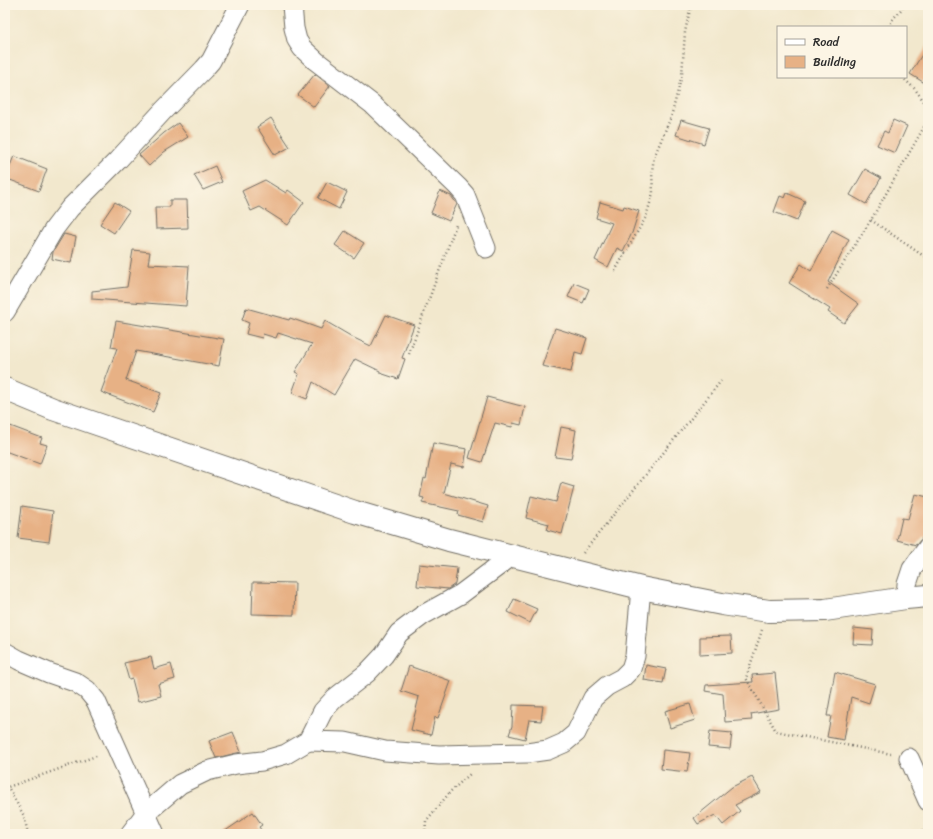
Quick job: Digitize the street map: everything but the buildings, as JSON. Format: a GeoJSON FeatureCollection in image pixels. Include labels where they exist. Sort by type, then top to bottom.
{"type":"FeatureCollection","features":[{"type":"Feature","properties":{"kind":"street"},"geometry":{"type":"LineString","coordinates":[[5,312],[54,229],[70,208],[117,161],[211,61],[240,5]]}},
{"type":"Feature","properties":{"kind":"street"},"geometry":{"type":"LineString","coordinates":[[292,5],[294,28],[297,40],[302,48],[316,61],[372,104],[465,195],[486,248]]}},
{"type":"Feature","properties":{"kind":"street"},"geometry":{"type":"LineString","coordinates":[[5,389],[53,409],[355,512],[449,540],[570,569],[641,588],[722,604],[769,611],[825,610],[928,596]]}},
{"type":"Feature","properties":{"kind":"street"},"geometry":{"type":"LineString","coordinates":[[906,598],[912,569],[928,547]]}},
{"type":"Feature","properties":{"kind":"street"},"geometry":{"type":"LineString","coordinates":[[130,834],[146,814],[180,784],[207,771],[236,764],[262,761],[286,754],[308,741],[324,711],[335,698],[367,674],[384,655],[399,633],[423,615],[461,594],[513,556]]}},
{"type":"Feature","properties":{"kind":"street"},"geometry":{"type":"LineString","coordinates":[[308,741],[344,742],[385,751],[439,755],[527,753],[548,750],[564,743],[576,733],[593,698],[607,686],[622,678],[631,669],[635,656],[641,588]]}},
{"type":"Feature","properties":{"kind":"street"},"geometry":{"type":"LineString","coordinates":[[5,652],[19,660],[75,682],[87,690],[96,701],[155,834]]}},
{"type":"Feature","properties":{"kind":"street"},"geometry":{"type":"LineString","coordinates":[[909,758],[928,764]]}},
{"type":"Feature","properties":{"kind":"street"},"geometry":{"type":"LineString","coordinates":[[909,758],[928,801]]}},
{"type":"Feature","properties":{"kind":"path"},"geometry":{"type":"LineString","coordinates":[[615,271],[646,217],[653,193],[652,171],[654,157],[670,117],[682,75],[686,32],[691,5]]}},
{"type":"Feature","properties":{"kind":"path"},"geometry":{"type":"LineString","coordinates":[[890,26],[905,5]]}},
{"type":"Feature","properties":{"kind":"path"},"geometry":{"type":"LineString","coordinates":[[903,78],[928,107]]}},
{"type":"Feature","properties":{"kind":"path"},"geometry":{"type":"LineString","coordinates":[[827,289],[871,220],[928,120]]}},
{"type":"Feature","properties":{"kind":"path"},"geometry":{"type":"LineString","coordinates":[[409,354],[450,243],[465,195]]}},
{"type":"Feature","properties":{"kind":"path"},"geometry":{"type":"LineString","coordinates":[[871,220],[928,259]]}},
{"type":"Feature","properties":{"kind":"path"},"geometry":{"type":"LineString","coordinates":[[570,569],[721,380]]}},
{"type":"Feature","properties":{"kind":"path"},"geometry":{"type":"LineString","coordinates":[[769,611],[746,678],[776,731],[909,758]]}},
{"type":"Feature","properties":{"kind":"path"},"geometry":{"type":"LineString","coordinates":[[28,834],[24,816],[8,787],[116,748]]}},
{"type":"Feature","properties":{"kind":"path"},"geometry":{"type":"LineString","coordinates":[[425,834],[426,821],[451,791],[492,753]]}},
{"type":"Feature","properties":{"kind":"path"},"geometry":{"type":"LineString","coordinates":[[920,834],[928,823]]}}]}
